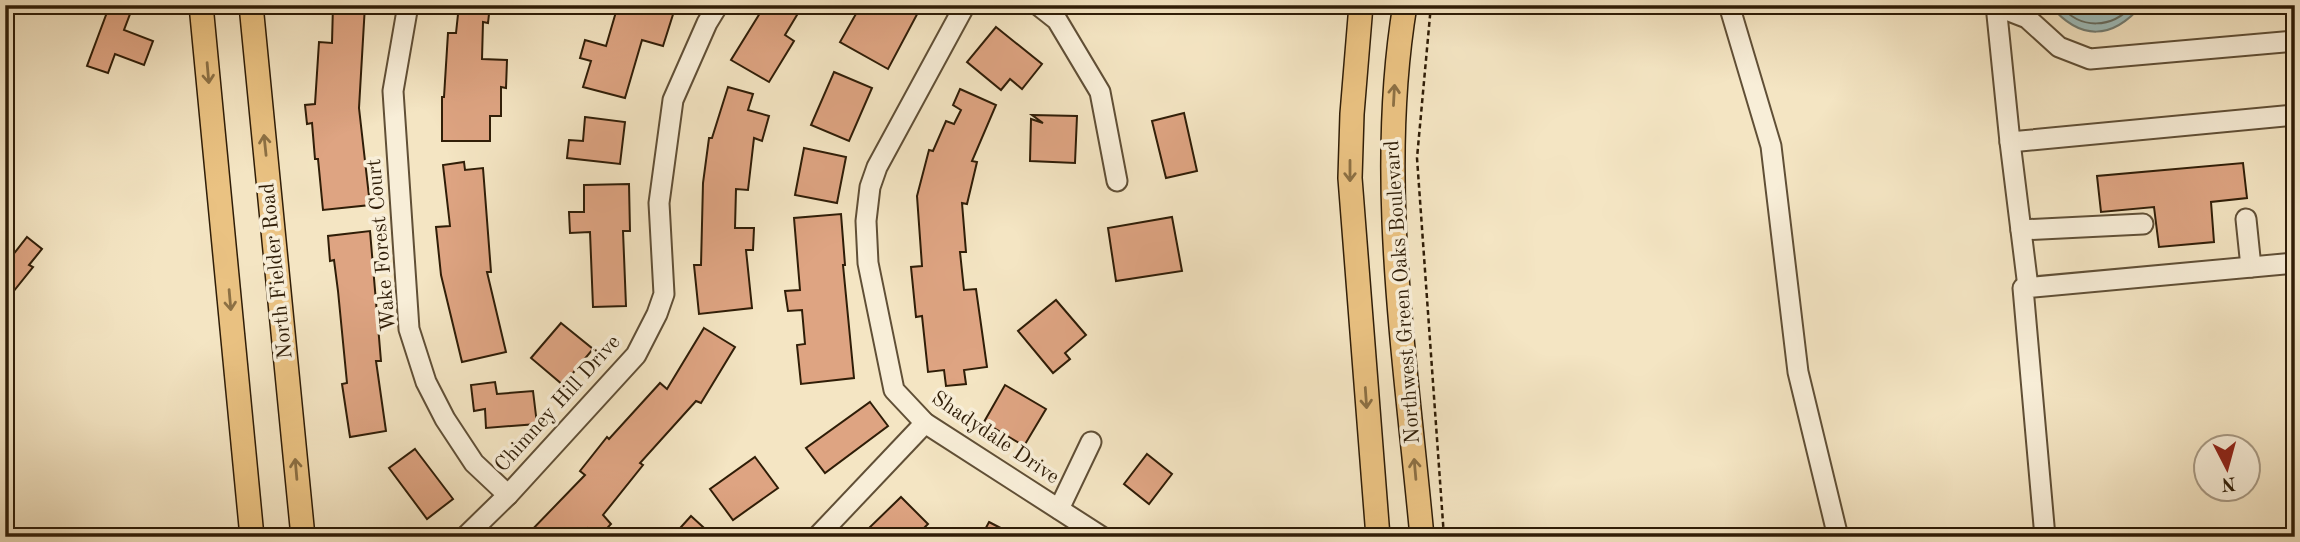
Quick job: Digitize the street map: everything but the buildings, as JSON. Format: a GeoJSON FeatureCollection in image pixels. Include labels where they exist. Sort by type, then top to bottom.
{"type":"FeatureCollection","features":[{"type":"Feature","properties":{"kind":"main road"},"geometry":{"type":"LineString","coordinates":[[201,5],[252,537]]}},
{"type":"Feature","properties":{"kind":"main road","name":"North Fielder Road"},"geometry":{"type":"LineString","coordinates":[[251,5],[303,537]]}},
{"type":"Feature","properties":{"kind":"main road","name":"Northwest Green Oaks Boulevard"},"geometry":{"type":"LineString","coordinates":[[1361,5],[1350,178],[1378,537]]}},
{"type":"Feature","properties":{"kind":"main road","name":"Northwest Green Oaks Boulevard"},"geometry":{"type":"LineString","coordinates":[[1405,5],[1396,58],[1392,154],[1399,290],[1422,537]]}},
{"type":"Feature","properties":{"kind":"street","name":"Wake Forest Court"},"geometry":{"type":"LineString","coordinates":[[408,5],[393,91],[410,329],[426,382],[445,419],[474,463],[508,495]]}},
{"type":"Feature","properties":{"kind":"street","name":"Chimney Hill Drive"},"geometry":{"type":"LineString","coordinates":[[465,537],[508,495],[636,355],[657,314],[664,293],[659,203],[673,100],[707,23],[718,5]]}},
{"type":"Feature","properties":{"kind":"street","name":"Shadydale Drive"},"geometry":{"type":"LineString","coordinates":[[965,5],[877,167],[870,187],[866,221],[868,263],[894,390],[925,423],[1102,537]]}},
{"type":"Feature","properties":{"kind":"street"},"geometry":{"type":"LineString","coordinates":[[1038,5],[1057,20],[1100,92],[1117,181]]}},
{"type":"Feature","properties":{"kind":"street"},"geometry":{"type":"LineString","coordinates":[[1729,5],[1771,146],[1798,372],[1838,537]]}},
{"type":"Feature","properties":{"kind":"street"},"geometry":{"type":"LineString","coordinates":[[2028,287],[1996,5],[2027,18],[2059,47],[2090,59],[2295,41]]}},
{"type":"Feature","properties":{"kind":"street"},"geometry":{"type":"LineString","coordinates":[[2010,142],[2295,115]]}},
{"type":"Feature","properties":{"kind":"street"},"geometry":{"type":"LineString","coordinates":[[2246,219],[2250,267]]}},
{"type":"Feature","properties":{"kind":"street"},"geometry":{"type":"LineString","coordinates":[[2021,230],[2143,224]]}},
{"type":"Feature","properties":{"kind":"street"},"geometry":{"type":"LineString","coordinates":[[2045,537],[2023,288],[2295,263]]}},
{"type":"Feature","properties":{"kind":"street"},"geometry":{"type":"LineString","coordinates":[[817,537],[925,423]]}},
{"type":"Feature","properties":{"kind":"street"},"geometry":{"type":"LineString","coordinates":[[1059,509],[1091,442]]}},
{"type":"Feature","properties":{"kind":"path"},"geometry":{"type":"LineString","coordinates":[[1431,5],[1418,158],[1444,537]]}},
{"type":"Feature","properties":{"kind":"water"},"geometry":{"type":"Polygon","coordinates":[[[2050,5],[2142,5],[2119,25],[2096,32],[2073,25],[2050,5]]]}}]}
